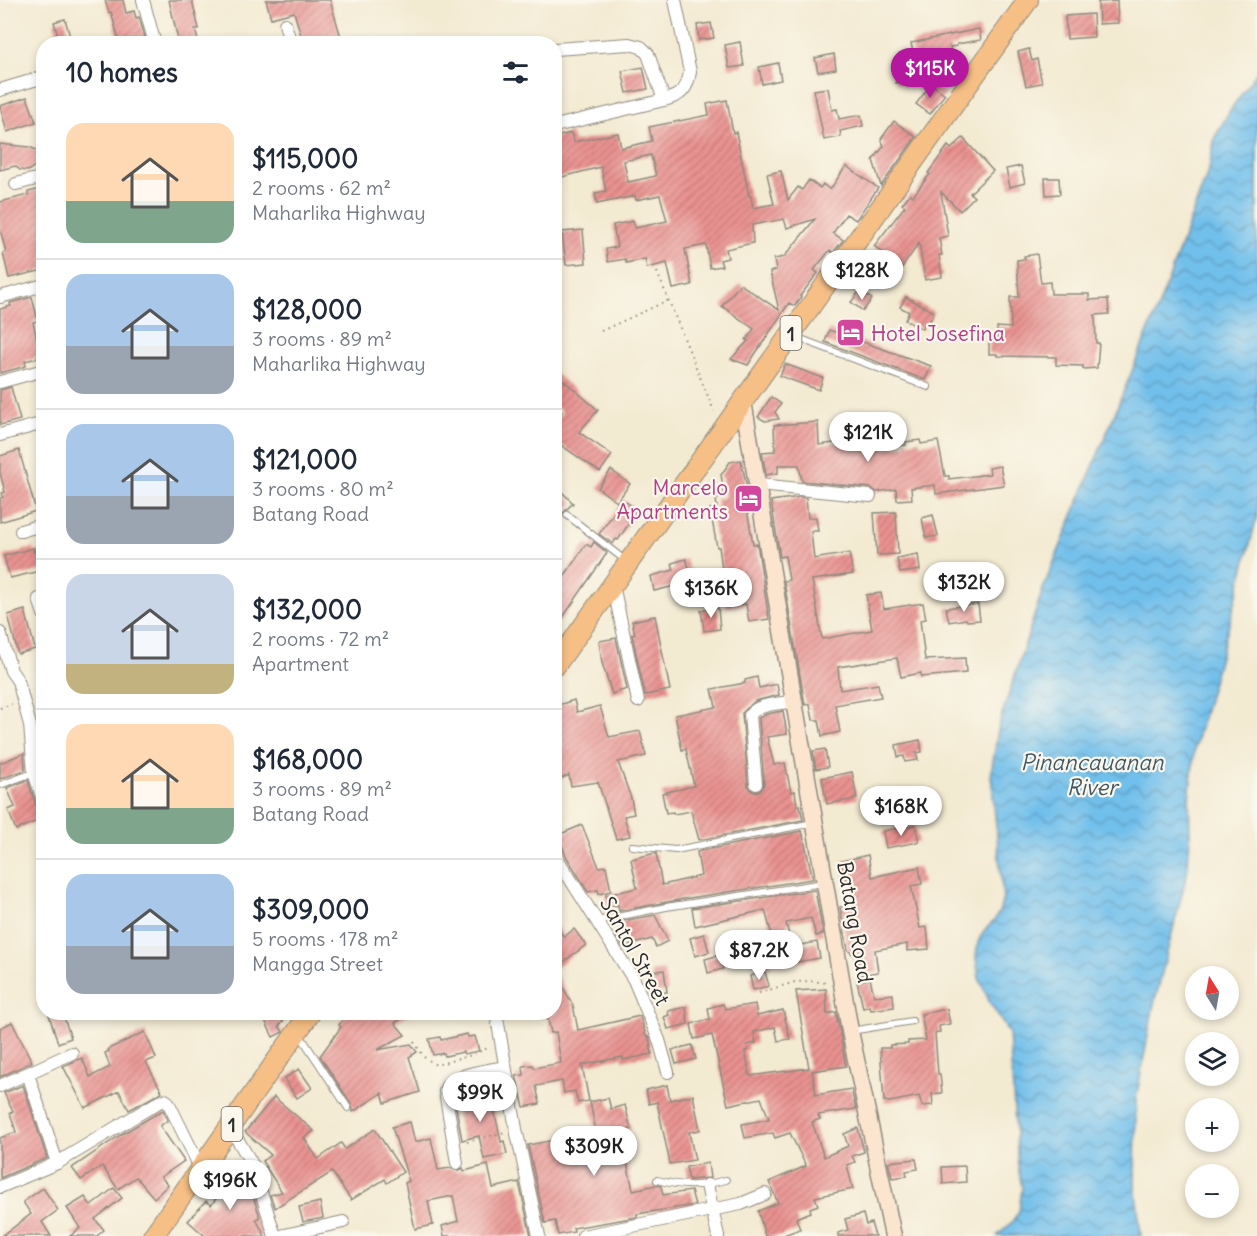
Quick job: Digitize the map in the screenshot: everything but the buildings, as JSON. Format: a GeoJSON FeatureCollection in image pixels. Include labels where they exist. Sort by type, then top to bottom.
{"type":"FeatureCollection","features":[{"type":"Feature","properties":{"kind":"main road","name":"1"},"geometry":{"type":"LineString","coordinates":[[562,656],[1028,0]]}},
{"type":"Feature","properties":{"kind":"main road","name":"1"},"geometry":{"type":"LineString","coordinates":[[153,1236],[306,1020]]}},
{"type":"Feature","properties":{"kind":"street"},"geometry":{"type":"LineString","coordinates":[[143,0],[151,36]]}},
{"type":"Feature","properties":{"kind":"street"},"geometry":{"type":"LineString","coordinates":[[562,124],[676,97],[684,91],[690,72],[675,0]]}},
{"type":"Feature","properties":{"kind":"street"},"geometry":{"type":"LineString","coordinates":[[285,24],[289,36]]}},
{"type":"Feature","properties":{"kind":"street"},"geometry":{"type":"LineString","coordinates":[[562,49],[629,44],[641,47],[648,54],[664,100]]}},
{"type":"Feature","properties":{"kind":"street"},"geometry":{"type":"LineString","coordinates":[[0,90],[36,79]]}},
{"type":"Feature","properties":{"kind":"street"},"geometry":{"type":"LineString","coordinates":[[16,184],[36,179]]}},
{"type":"Feature","properties":{"kind":"street"},"geometry":{"type":"LineString","coordinates":[[0,297],[36,287]]}},
{"type":"Feature","properties":{"kind":"street"},"geometry":{"type":"LineString","coordinates":[[0,382],[36,372]]}},
{"type":"Feature","properties":{"kind":"street","name":"Batang Road"},"geometry":{"type":"LineString","coordinates":[[743,401],[850,1031],[893,1236]]}},
{"type":"Feature","properties":{"kind":"street"},"geometry":{"type":"LineString","coordinates":[[0,435],[36,425]]}},
{"type":"Feature","properties":{"kind":"street"},"geometry":{"type":"LineString","coordinates":[[759,485],[870,496]]}},
{"type":"Feature","properties":{"kind":"street"},"geometry":{"type":"LineString","coordinates":[[21,531],[36,526]]}},
{"type":"Feature","properties":{"kind":"street"},"geometry":{"type":"LineString","coordinates":[[613,585],[638,701]]}},
{"type":"Feature","properties":{"kind":"street"},"geometry":{"type":"LineString","coordinates":[[0,633],[11,671],[18,681],[36,747]]}},
{"type":"Feature","properties":{"kind":"street"},"geometry":{"type":"LineString","coordinates":[[756,783],[750,715],[759,708],[795,701]]}},
{"type":"Feature","properties":{"kind":"street"},"geometry":{"type":"LineString","coordinates":[[36,764],[34,773],[36,779]]}},
{"type":"Feature","properties":{"kind":"street","name":"Santol Street"},"geometry":{"type":"LineString","coordinates":[[562,866],[634,981],[659,1040],[668,1072]]}},
{"type":"Feature","properties":{"kind":"street"},"geometry":{"type":"LineString","coordinates":[[497,1020],[504,1067],[539,1236]]}},
{"type":"Feature","properties":{"kind":"street"},"geometry":{"type":"LineString","coordinates":[[0,1086],[72,1053]]}},
{"type":"Feature","properties":{"kind":"street"},"geometry":{"type":"LineString","coordinates":[[457,1163],[446,1086],[454,1078],[504,1067]]}},
{"type":"Feature","properties":{"kind":"street"},"geometry":{"type":"LineString","coordinates":[[28,1074],[57,1162]]}},
{"type":"Feature","properties":{"kind":"street"},"geometry":{"type":"LineString","coordinates":[[0,1187],[57,1162],[165,1100],[201,1169]]}},
{"type":"Feature","properties":{"kind":"street"},"geometry":{"type":"LineString","coordinates":[[230,1126],[252,1164],[275,1236]]}},
{"type":"Feature","properties":{"kind":"street"},"geometry":{"type":"LineString","coordinates":[[707,1185],[718,1236]]}},
{"type":"Feature","properties":{"kind":"street"},"geometry":{"type":"LineString","coordinates":[[583,1236],[741,1204],[765,1194]]}},
{"type":"Feature","properties":{"kind":"street"},"geometry":{"type":"LineString","coordinates":[[280,1236],[343,1222]]}},
{"type":"Feature","properties":{"kind":"lane"},"geometry":{"type":"LineString","coordinates":[[790,335],[928,387]]}},
{"type":"Feature","properties":{"kind":"lane"},"geometry":{"type":"LineString","coordinates":[[567,515],[629,563]]}},
{"type":"Feature","properties":{"kind":"lane"},"geometry":{"type":"LineString","coordinates":[[0,785],[34,773]]}},
{"type":"Feature","properties":{"kind":"lane"},"geometry":{"type":"LineString","coordinates":[[632,846],[676,850],[816,822]]}},
{"type":"Feature","properties":{"kind":"lane"},"geometry":{"type":"LineString","coordinates":[[597,921],[666,907],[825,883]]}},
{"type":"Feature","properties":{"kind":"lane"},"geometry":{"type":"LineString","coordinates":[[850,1031],[912,1021]]}},
{"type":"Feature","properties":{"kind":"lane"},"geometry":{"type":"LineString","coordinates":[[298,1032],[348,1108]]}},
{"type":"Feature","properties":{"kind":"lane"},"geometry":{"type":"LineString","coordinates":[[657,1180],[681,1186],[707,1185],[726,1180]]}},
{"type":"Feature","properties":{"kind":"path"},"geometry":{"type":"LineString","coordinates":[[657,272],[722,431]]}},
{"type":"Feature","properties":{"kind":"path"},"geometry":{"type":"LineString","coordinates":[[601,331],[669,300]]}},
{"type":"Feature","properties":{"kind":"path"},"geometry":{"type":"LineString","coordinates":[[759,993],[795,982],[842,982]]}},
{"type":"Feature","properties":{"kind":"path"},"geometry":{"type":"LineString","coordinates":[[414,1042],[424,1057],[436,1065],[472,1055],[501,1041]]}},
{"type":"Feature","properties":{"kind":"path"},"geometry":{"type":"LineString","coordinates":[[453,1146],[516,1129]]}},
{"type":"Feature","properties":{"kind":"water","name":"Pinancauanan River"},"geometry":{"type":"Polygon","coordinates":[[[1257,72],[1257,516],[1195,746],[1189,798],[1190,838],[1187,874],[1153,1008],[1136,1099],[1135,1183],[1141,1236],[997,1236],[1019,1212],[1022,1188],[1018,1166],[1009,1033],[990,1003],[979,978],[976,957],[978,942],[983,932],[994,921],[1003,898],[991,774],[999,724],[1043,589],[1159,305],[1209,169],[1215,137],[1229,112],[1257,72]]]}},
{"type":"Feature","properties":{"kind":"place","name":"Hotel Josefina"},"geometry":{"type":"Point","coordinates":[850,333]}},
{"type":"Feature","properties":{"kind":"place","name":"Marcelo Apartments"},"geometry":{"type":"Point","coordinates":[749,499]}}]}
